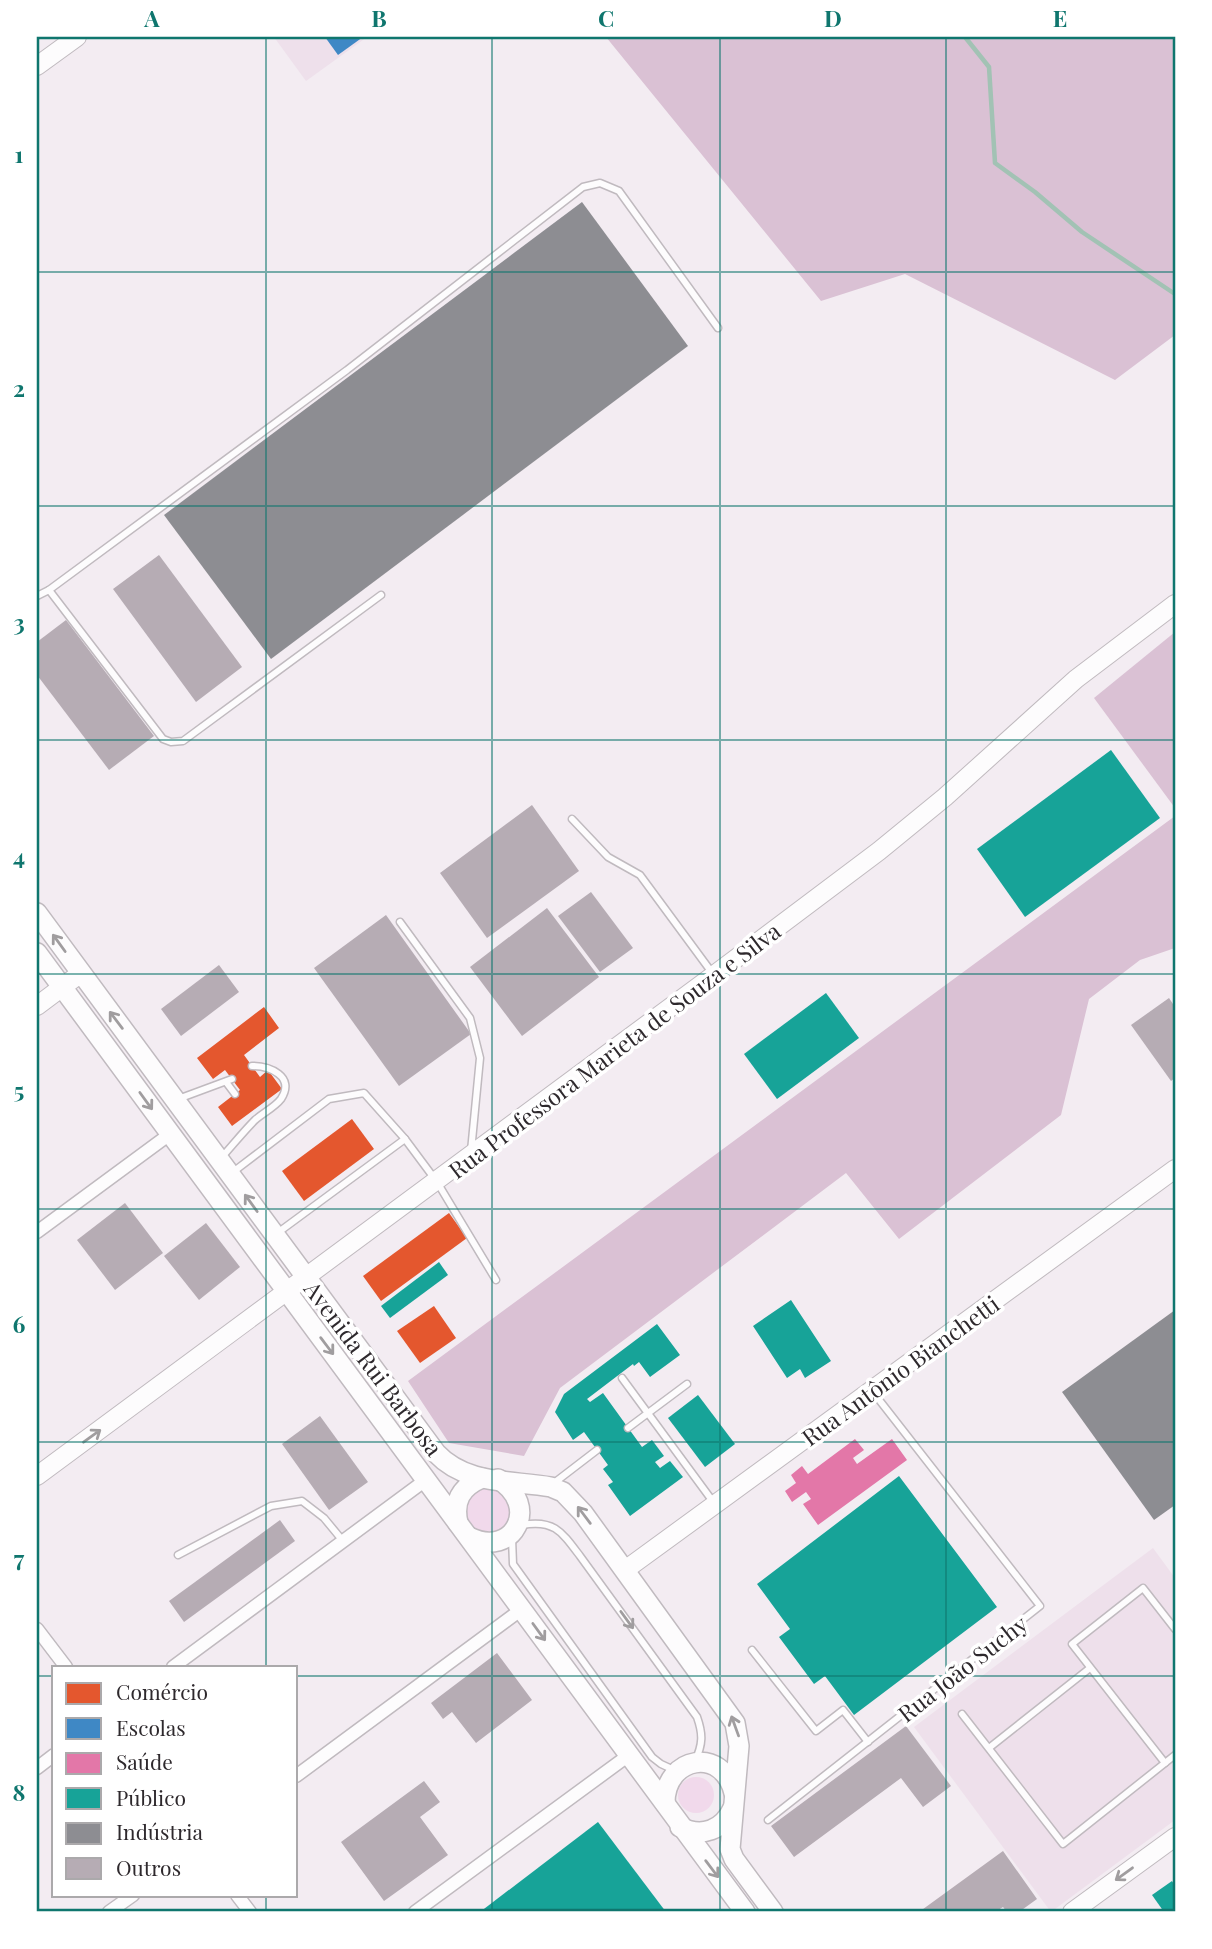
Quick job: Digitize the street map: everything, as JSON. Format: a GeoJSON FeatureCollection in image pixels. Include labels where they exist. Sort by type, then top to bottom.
{"type":"FeatureCollection","features":[{"type":"Feature","properties":{"kind":"main road","name":"Avenida Rui Barbosa"},"geometry":{"type":"LineString","coordinates":[[37,913],[436,1453],[448,1466],[464,1474],[549,1487],[563,1492],[625,1570],[735,1723],[739,1746],[730,1849],[734,1859],[772,1912]]}},
{"type":"Feature","properties":{"kind":"main road","name":"Avenida Rui Barbosa"},"geometry":{"type":"LineString","coordinates":[[37,953],[427,1479],[743,1912]]}},
{"type":"Feature","properties":{"kind":"main road"},"geometry":{"type":"LineString","coordinates":[[490,1479],[510,1486],[518,1498],[521,1512],[515,1529],[503,1540],[492,1544],[480,1543],[463,1531],[455,1510],[459,1495],[468,1484],[490,1479]]}},
{"type":"Feature","properties":{"kind":"main road"},"geometry":{"type":"LineString","coordinates":[[665,1803],[669,1780],[685,1767],[713,1764],[728,1776],[734,1801],[725,1822],[711,1831],[695,1832],[680,1827]]}},
{"type":"Feature","properties":{"kind":"street"},"geometry":{"type":"LineString","coordinates":[[37,66],[77,37]]}},
{"type":"Feature","properties":{"kind":"street","name":"Rua Professora Marieta de Souza e Silva"},"geometry":{"type":"LineString","coordinates":[[37,1476],[437,1182],[914,823],[1076,679],[1175,604]]}},
{"type":"Feature","properties":{"kind":"street"},"geometry":{"type":"LineString","coordinates":[[37,1006],[81,973]]}},
{"type":"Feature","properties":{"kind":"street"},"geometry":{"type":"LineString","coordinates":[[37,1232],[170,1134]]}},
{"type":"Feature","properties":{"kind":"street","name":"Rua Antônio Bianchetti"},"geometry":{"type":"LineString","coordinates":[[625,1570],[1175,1169]]}},
{"type":"Feature","properties":{"kind":"street"},"geometry":{"type":"LineString","coordinates":[[174,1666],[427,1479]]}},
{"type":"Feature","properties":{"kind":"street"},"geometry":{"type":"LineString","coordinates":[[298,1775],[522,1609]]}},
{"type":"Feature","properties":{"kind":"street"},"geometry":{"type":"LineString","coordinates":[[37,1629],[65,1666]]}},
{"type":"Feature","properties":{"kind":"street"},"geometry":{"type":"LineString","coordinates":[[415,1912],[629,1755]]}},
{"type":"Feature","properties":{"kind":"street"},"geometry":{"type":"LineString","coordinates":[[37,1768],[52,1757]]}},
{"type":"Feature","properties":{"kind":"street"},"geometry":{"type":"LineString","coordinates":[[1072,1912],[1175,1837]]}},
{"type":"Feature","properties":{"kind":"street"},"geometry":{"type":"LineString","coordinates":[[109,1912],[132,1896]]}},
{"type":"Feature","properties":{"kind":"street"},"geometry":{"type":"LineString","coordinates":[[238,1896],[250,1912]]}},
{"type":"Feature","properties":{"kind":"lane"},"geometry":{"type":"LineString","coordinates":[[37,596],[49,590],[347,370],[583,187],[600,183],[619,191],[718,328]]}},
{"type":"Feature","properties":{"kind":"lane"},"geometry":{"type":"LineString","coordinates":[[49,590],[163,739],[172,742],[183,741],[381,595]]}},
{"type":"Feature","properties":{"kind":"lane"},"geometry":{"type":"LineString","coordinates":[[572,819],[608,857],[639,876],[715,975]]}},
{"type":"Feature","properties":{"kind":"lane"},"geometry":{"type":"LineString","coordinates":[[400,922],[470,1018],[480,1058],[470,1156]]}},
{"type":"Feature","properties":{"kind":"lane"},"geometry":{"type":"LineString","coordinates":[[225,1167],[255,1121],[281,1099],[285,1089],[282,1077],[274,1069],[252,1066]]}},
{"type":"Feature","properties":{"kind":"lane"},"geometry":{"type":"LineString","coordinates":[[176,1100],[229,1080],[235,1094]]}},
{"type":"Feature","properties":{"kind":"lane"},"geometry":{"type":"LineString","coordinates":[[225,1167],[329,1099],[364,1093],[405,1139],[437,1182],[496,1280]]}},
{"type":"Feature","properties":{"kind":"lane"},"geometry":{"type":"LineString","coordinates":[[250,1113],[255,1121]]}},
{"type":"Feature","properties":{"kind":"lane"},"geometry":{"type":"LineString","coordinates":[[274,1235],[405,1139]]}},
{"type":"Feature","properties":{"kind":"lane"},"geometry":{"type":"LineString","coordinates":[[622,1378],[715,1504]]}},
{"type":"Feature","properties":{"kind":"lane"},"geometry":{"type":"LineString","coordinates":[[628,1427],[687,1384]]}},
{"type":"Feature","properties":{"kind":"lane","name":"Rua João Suchy"},"geometry":{"type":"LineString","coordinates":[[768,1820],[1040,1606],[872,1390]]}},
{"type":"Feature","properties":{"kind":"lane"},"geometry":{"type":"LineString","coordinates":[[549,1487],[597,1450]]}},
{"type":"Feature","properties":{"kind":"lane"},"geometry":{"type":"LineString","coordinates":[[178,1555],[271,1506],[302,1501],[324,1518],[343,1541]]}},
{"type":"Feature","properties":{"kind":"lane"},"geometry":{"type":"LineString","coordinates":[[539,1524],[561,1530],[697,1717],[702,1732],[701,1748],[685,1767],[661,1764],[652,1757],[513,1564],[511,1543],[515,1529],[539,1524]]}},
{"type":"Feature","properties":{"kind":"lane"},"geometry":{"type":"LineString","coordinates":[[1165,1763],[1072,1644],[1143,1588],[1175,1629]]}},
{"type":"Feature","properties":{"kind":"lane"},"geometry":{"type":"LineString","coordinates":[[752,1650],[816,1731],[843,1710],[868,1742]]}},
{"type":"Feature","properties":{"kind":"lane"},"geometry":{"type":"LineString","coordinates":[[989,1748],[1090,1668]]}},
{"type":"Feature","properties":{"kind":"lane"},"geometry":{"type":"LineString","coordinates":[[962,1714],[1063,1844],[1175,1755]]}},
{"type":"Feature","properties":{"kind":"shaded area"},"geometry":{"type":"Polygon","coordinates":[[[274,37],[367,37],[306,81],[274,37]]]}},
{"type":"Feature","properties":{"kind":"shaded area"},"geometry":{"type":"Polygon","coordinates":[[[606,37],[1175,37],[1175,335],[1115,380],[905,274],[821,301],[606,37]]]}},
{"type":"Feature","properties":{"kind":"shaded area"},"geometry":{"type":"Polygon","coordinates":[[[1175,632],[1175,808],[1094,698],[1175,632]]]}},
{"type":"Feature","properties":{"kind":"shaded area"},"geometry":{"type":"Polygon","coordinates":[[[1175,816],[1175,948],[1140,960],[1089,999],[1061,1115],[899,1239],[846,1173],[560,1388],[524,1456],[449,1443],[408,1381],[1175,816]]]}},
{"type":"Feature","properties":{"kind":"shaded area"},"geometry":{"type":"Polygon","coordinates":[[[487,1486],[504,1493],[511,1510],[504,1527],[487,1534],[470,1527],[463,1510],[470,1493],[487,1486]]]}},
{"type":"Feature","properties":{"kind":"shaded area"},"geometry":{"type":"Polygon","coordinates":[[[1153,1548],[1175,1578],[1175,1820],[1051,1912],[914,1727],[1153,1548]]]}},
{"type":"Feature","properties":{"kind":"shaded area"},"geometry":{"type":"Polygon","coordinates":[[[696,1777],[709,1782],[714,1795],[709,1808],[696,1813],[683,1808],[678,1795],[683,1782],[696,1777]]]}},
{"type":"Feature","properties":{"kind":"building: Comércio"},"geometry":{"type":"Polygon","coordinates":[[[264,1007],[279,1028],[244,1055],[260,1077],[268,1070],[282,1089],[232,1126],[218,1107],[240,1090],[225,1070],[213,1079],[197,1058],[264,1007]]]}},
{"type":"Feature","properties":{"kind":"building: Comércio"},"geometry":{"type":"Polygon","coordinates":[[[352,1119],[374,1149],[304,1201],[282,1171],[352,1119]]]}},
{"type":"Feature","properties":{"kind":"building: Comércio"},"geometry":{"type":"Polygon","coordinates":[[[449,1213],[467,1238],[381,1301],[363,1276],[449,1213]]]}},
{"type":"Feature","properties":{"kind":"building: Comércio"},"geometry":{"type":"Polygon","coordinates":[[[434,1306],[456,1338],[420,1363],[397,1331],[434,1306]]]}},
{"type":"Feature","properties":{"kind":"building: Escolas"},"geometry":{"type":"Polygon","coordinates":[[[325,37],[363,37],[338,55],[325,37]]]}},
{"type":"Feature","properties":{"kind":"building: Saúde"},"geometry":{"type":"Polygon","coordinates":[[[855,1439],[864,1450],[853,1458],[857,1464],[892,1439],[907,1460],[818,1525],[803,1504],[811,1499],[806,1492],[792,1502],[785,1491],[796,1483],[791,1475],[802,1466],[808,1474],[855,1439]]]}},
{"type":"Feature","properties":{"kind":"building: Público"},"geometry":{"type":"Polygon","coordinates":[[[1111,750],[1160,818],[1025,917],[977,849],[1111,750]]]}},
{"type":"Feature","properties":{"kind":"building: Público"},"geometry":{"type":"Polygon","coordinates":[[[826,993],[859,1038],[777,1099],[744,1054],[826,993]]]}},
{"type":"Feature","properties":{"kind":"building: Público"},"geometry":{"type":"Polygon","coordinates":[[[439,1262],[448,1275],[390,1318],[381,1306],[439,1262]]]}},
{"type":"Feature","properties":{"kind":"building: Público"},"geometry":{"type":"Polygon","coordinates":[[[791,1300],[831,1361],[805,1378],[800,1369],[787,1378],[753,1326],[791,1300]]]}},
{"type":"Feature","properties":{"kind":"building: Público"},"geometry":{"type":"Polygon","coordinates":[[[657,1324],[680,1355],[650,1377],[639,1362],[634,1366],[633,1364],[587,1399],[590,1402],[603,1393],[642,1447],[652,1440],[664,1456],[655,1462],[660,1468],[670,1461],[683,1477],[630,1516],[608,1485],[613,1482],[603,1469],[608,1465],[584,1432],[573,1440],[555,1412],[564,1394],[657,1324]]]}},
{"type":"Feature","properties":{"kind":"building: Público"},"geometry":{"type":"Polygon","coordinates":[[[698,1395],[735,1444],[705,1467],[668,1418],[698,1395]]]}},
{"type":"Feature","properties":{"kind":"building: Público"},"geometry":{"type":"Polygon","coordinates":[[[899,1476],[997,1607],[854,1715],[825,1676],[814,1684],[779,1637],[790,1629],[757,1584],[899,1476]]]}},
{"type":"Feature","properties":{"kind":"building: Público"},"geometry":{"type":"Polygon","coordinates":[[[598,1822],[666,1912],[480,1912],[598,1822]]]}},
{"type":"Feature","properties":{"kind":"building: Público"},"geometry":{"type":"Polygon","coordinates":[[[1172,1881],[1175,1886],[1175,1912],[1164,1912],[1152,1895],[1172,1881]]]}},
{"type":"Feature","properties":{"kind":"building: Indústria"},"geometry":{"type":"Polygon","coordinates":[[[582,202],[688,346],[271,659],[164,515],[582,202]]]}},
{"type":"Feature","properties":{"kind":"building: Indústria"},"geometry":{"type":"Polygon","coordinates":[[[1175,1310],[1175,1505],[1154,1520],[1062,1392],[1175,1310]]]}},
{"type":"Feature","properties":{"kind":"building: Outros"},"geometry":{"type":"Polygon","coordinates":[[[159,555],[242,667],[196,702],[113,589],[159,555]]]}},
{"type":"Feature","properties":{"kind":"building: Outros"},"geometry":{"type":"Polygon","coordinates":[[[66,620],[154,736],[109,770],[37,675],[37,642],[66,620]]]}},
{"type":"Feature","properties":{"kind":"building: Outros"},"geometry":{"type":"Polygon","coordinates":[[[532,805],[579,871],[487,938],[440,873],[532,805]]]}},
{"type":"Feature","properties":{"kind":"building: Outros"},"geometry":{"type":"Polygon","coordinates":[[[591,892],[633,948],[600,972],[558,916],[591,892]]]}},
{"type":"Feature","properties":{"kind":"building: Outros"},"geometry":{"type":"Polygon","coordinates":[[[547,908],[599,977],[522,1036],[470,967],[547,908]]]}},
{"type":"Feature","properties":{"kind":"building: Outros"},"geometry":{"type":"Polygon","coordinates":[[[386,915],[471,1034],[399,1086],[314,968],[386,915]]]}},
{"type":"Feature","properties":{"kind":"building: Outros"},"geometry":{"type":"Polygon","coordinates":[[[219,965],[239,992],[181,1036],[161,1009],[219,965]]]}},
{"type":"Feature","properties":{"kind":"building: Outros"},"geometry":{"type":"Polygon","coordinates":[[[1169,998],[1175,1007],[1175,1078],[1171,1081],[1131,1025],[1169,998]]]}},
{"type":"Feature","properties":{"kind":"building: Outros"},"geometry":{"type":"Polygon","coordinates":[[[125,1203],[163,1253],[115,1290],[77,1240],[125,1203]]]}},
{"type":"Feature","properties":{"kind":"building: Outros"},"geometry":{"type":"Polygon","coordinates":[[[206,1223],[240,1267],[199,1300],[164,1256],[206,1223]]]}},
{"type":"Feature","properties":{"kind":"building: Outros"},"geometry":{"type":"Polygon","coordinates":[[[320,1416],[368,1482],[329,1510],[282,1444],[320,1416]]]}},
{"type":"Feature","properties":{"kind":"building: Outros"},"geometry":{"type":"Polygon","coordinates":[[[280,1520],[295,1541],[184,1622],[169,1601],[280,1520]]]}},
{"type":"Feature","properties":{"kind":"building: Outros"},"geometry":{"type":"Polygon","coordinates":[[[497,1653],[532,1700],[476,1743],[452,1712],[443,1719],[431,1703],[497,1653]]]}},
{"type":"Feature","properties":{"kind":"building: Outros"},"geometry":{"type":"Polygon","coordinates":[[[906,1726],[951,1786],[923,1807],[901,1778],[794,1857],[771,1826],[906,1726]]]}},
{"type":"Feature","properties":{"kind":"building: Outros"},"geometry":{"type":"Polygon","coordinates":[[[424,1781],[440,1802],[420,1817],[448,1855],[384,1901],[341,1842],[424,1781]]]}},
{"type":"Feature","properties":{"kind":"building: Outros"},"geometry":{"type":"Polygon","coordinates":[[[1003,1851],[1037,1899],[1019,1912],[1007,1912],[1003,1907],[995,1912],[919,1912],[1003,1851]]]}},
{"type":"Feature","properties":{"kind":"waterway"},"geometry":{"type":"LineString","coordinates":[[965,37],[989,67],[995,163],[1035,192],[1082,232],[1175,294]]}}]}
